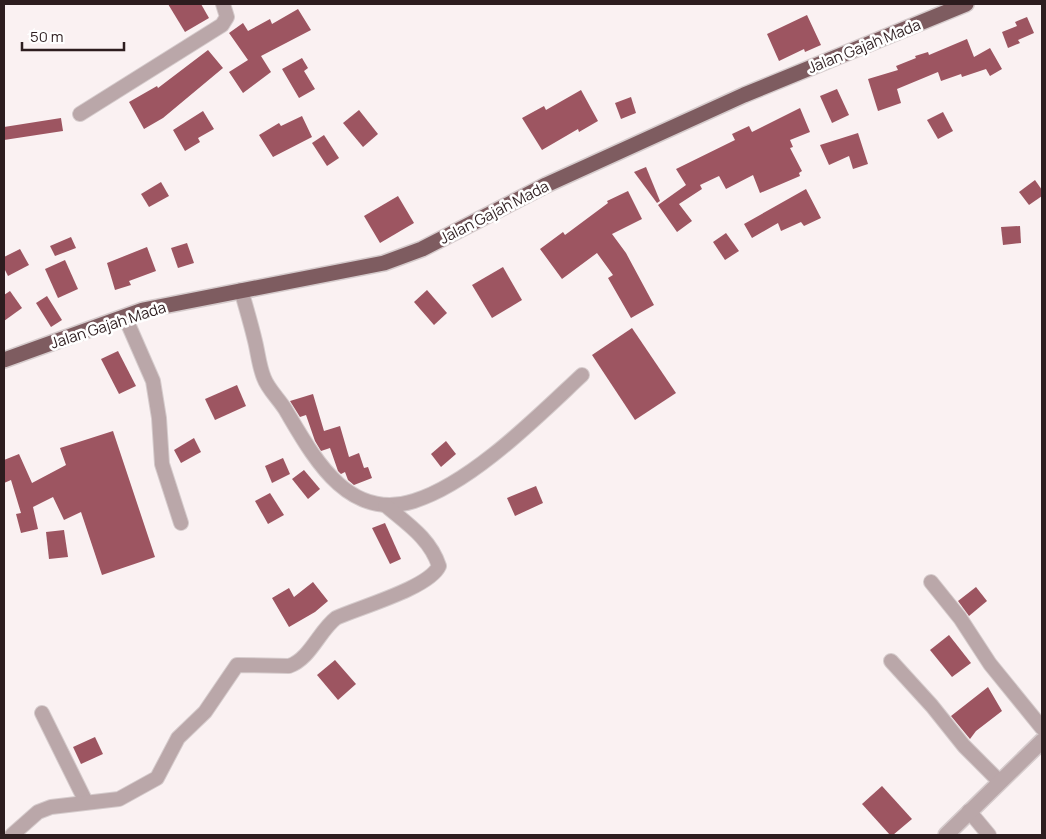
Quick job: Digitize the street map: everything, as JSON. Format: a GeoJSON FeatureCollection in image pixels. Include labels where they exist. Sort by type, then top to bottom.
{"type":"FeatureCollection","features":[{"type":"Feature","properties":{"kind":"highway","name":"Jalan Gajah Mada"},"geometry":{"type":"LineString","coordinates":[[4,360],[157,307],[384,263],[422,249],[546,185],[660,132],[744,95],[966,4]]}},
{"type":"Feature","properties":{"kind":"street"},"geometry":{"type":"LineString","coordinates":[[80,114],[222,26],[227,17],[223,4]]}},
{"type":"Feature","properties":{"kind":"street"},"geometry":{"type":"LineString","coordinates":[[241,290],[264,378],[285,409],[298,433],[329,477],[342,488],[371,502],[385,505],[414,501],[470,472],[532,422],[582,375]]}},
{"type":"Feature","properties":{"kind":"street"},"geometry":{"type":"LineString","coordinates":[[125,317],[153,381],[159,418],[162,464],[181,522]]}},
{"type":"Feature","properties":{"kind":"street"},"geometry":{"type":"LineString","coordinates":[[12,835],[38,812],[86,802],[120,799],[157,778],[178,738],[205,712],[238,665],[294,665],[314,644],[326,625],[336,618],[406,591],[435,574],[439,566],[435,554],[421,535],[385,505]]}},
{"type":"Feature","properties":{"kind":"street"},"geometry":{"type":"LineString","coordinates":[[931,582],[960,618],[990,664],[1042,728]]}},
{"type":"Feature","properties":{"kind":"street"},"geometry":{"type":"LineString","coordinates":[[891,661],[932,706],[964,746],[999,781]]}},
{"type":"Feature","properties":{"kind":"street"},"geometry":{"type":"LineString","coordinates":[[42,713],[86,802]]}},
{"type":"Feature","properties":{"kind":"street"},"geometry":{"type":"LineString","coordinates":[[946,835],[999,781],[1042,741]]}},
{"type":"Feature","properties":{"kind":"street"},"geometry":{"type":"LineString","coordinates":[[969,811],[989,835]]}},
{"type":"Feature","properties":{"kind":"building"},"geometry":{"type":"Polygon","coordinates":[[[168,4],[201,4],[209,18],[185,32],[168,4]]]}},
{"type":"Feature","properties":{"kind":"building"},"geometry":{"type":"Polygon","coordinates":[[[298,9],[311,30],[261,56],[271,72],[243,93],[229,72],[248,60],[229,33],[243,23],[248,31],[270,19],[272,24],[298,9]]]}},
{"type":"Feature","properties":{"kind":"building"},"geometry":{"type":"Polygon","coordinates":[[[807,15],[821,45],[805,52],[804,49],[779,61],[767,34],[807,15]]]}},
{"type":"Feature","properties":{"kind":"building"},"geometry":{"type":"Polygon","coordinates":[[[1027,17],[1034,33],[1018,40],[1020,43],[1008,48],[1002,32],[1017,26],[1015,22],[1027,17]]]}},
{"type":"Feature","properties":{"kind":"building"},"geometry":{"type":"Polygon","coordinates":[[[967,39],[974,57],[990,48],[1002,69],[990,76],[986,69],[962,77],[961,74],[941,81],[938,72],[897,89],[901,103],[878,111],[868,79],[898,70],[896,66],[916,58],[915,56],[928,52],[929,55],[967,39]]]}},
{"type":"Feature","properties":{"kind":"building"},"geometry":{"type":"Polygon","coordinates":[[[208,50],[223,68],[163,118],[144,129],[129,102],[157,86],[158,88],[208,50]]]}},
{"type":"Feature","properties":{"kind":"building"},"geometry":{"type":"Polygon","coordinates":[[[302,58],[308,68],[304,71],[315,89],[299,98],[282,69],[302,58]]]}},
{"type":"Feature","properties":{"kind":"building"},"geometry":{"type":"Polygon","coordinates":[[[837,89],[849,115],[832,123],[820,96],[837,89]]]}},
{"type":"Feature","properties":{"kind":"building"},"geometry":{"type":"Polygon","coordinates":[[[581,90],[598,121],[579,132],[578,129],[542,150],[522,118],[544,106],[546,110],[581,90]]]}},
{"type":"Feature","properties":{"kind":"building"},"geometry":{"type":"Polygon","coordinates":[[[631,97],[636,113],[621,119],[615,103],[631,97]]]}},
{"type":"Feature","properties":{"kind":"building"},"geometry":{"type":"Polygon","coordinates":[[[800,108],[810,132],[790,140],[793,147],[790,148],[802,171],[799,173],[800,176],[760,193],[753,175],[726,189],[719,176],[700,185],[702,189],[679,204],[692,221],[677,232],[658,205],[686,185],[676,169],[735,140],[732,134],[749,126],[752,132],[800,108]]]}},
{"type":"Feature","properties":{"kind":"building"},"geometry":{"type":"Polygon","coordinates":[[[359,110],[378,134],[363,147],[343,123],[359,110]]]}},
{"type":"Feature","properties":{"kind":"building"},"geometry":{"type":"Polygon","coordinates":[[[203,111],[214,129],[198,138],[200,142],[185,151],[173,130],[203,111]]]}},
{"type":"Feature","properties":{"kind":"building"},"geometry":{"type":"Polygon","coordinates":[[[943,112],[953,131],[938,139],[927,120],[943,112]]]}},
{"type":"Feature","properties":{"kind":"building"},"geometry":{"type":"Polygon","coordinates":[[[302,116],[312,137],[273,157],[259,135],[279,123],[281,126],[302,116]]]}},
{"type":"Feature","properties":{"kind":"building"},"geometry":{"type":"Polygon","coordinates":[[[61,118],[63,131],[4,140],[4,127],[61,118]]]}},
{"type":"Feature","properties":{"kind":"building"},"geometry":{"type":"Polygon","coordinates":[[[858,133],[868,164],[853,169],[849,156],[829,165],[820,145],[858,133]]]}},
{"type":"Feature","properties":{"kind":"building"},"geometry":{"type":"Polygon","coordinates":[[[324,135],[339,158],[327,166],[312,143],[324,135]]]}},
{"type":"Feature","properties":{"kind":"building"},"geometry":{"type":"Polygon","coordinates":[[[646,167],[660,201],[657,203],[634,172],[646,167]]]}},
{"type":"Feature","properties":{"kind":"building"},"geometry":{"type":"Polygon","coordinates":[[[1035,180],[1042,190],[1042,196],[1029,205],[1019,192],[1035,180]]]}},
{"type":"Feature","properties":{"kind":"building"},"geometry":{"type":"Polygon","coordinates":[[[161,182],[169,196],[149,207],[141,194],[161,182]]]}},
{"type":"Feature","properties":{"kind":"building"},"geometry":{"type":"Polygon","coordinates":[[[806,189],[821,218],[804,226],[801,222],[781,231],[778,223],[752,238],[744,224],[806,189]]]}},
{"type":"Feature","properties":{"kind":"building"},"geometry":{"type":"Polygon","coordinates":[[[628,191],[642,219],[612,234],[626,253],[654,305],[631,318],[608,278],[613,275],[597,253],[562,279],[540,249],[563,232],[565,235],[608,203],[607,201],[628,191]]]}},
{"type":"Feature","properties":{"kind":"building"},"geometry":{"type":"Polygon","coordinates":[[[398,196],[414,223],[380,243],[364,216],[398,196]]]}},
{"type":"Feature","properties":{"kind":"building"},"geometry":{"type":"Polygon","coordinates":[[[1020,226],[1021,243],[1003,245],[1001,227],[1020,226]]]}},
{"type":"Feature","properties":{"kind":"building"},"geometry":{"type":"Polygon","coordinates":[[[726,233],[739,251],[725,260],[713,242],[726,233]]]}},
{"type":"Feature","properties":{"kind":"building"},"geometry":{"type":"Polygon","coordinates":[[[71,237],[76,248],[55,256],[50,246],[71,237]]]}},
{"type":"Feature","properties":{"kind":"building"},"geometry":{"type":"Polygon","coordinates":[[[187,243],[194,263],[178,268],[171,248],[187,243]]]}},
{"type":"Feature","properties":{"kind":"building"},"geometry":{"type":"Polygon","coordinates":[[[147,247],[156,271],[129,281],[131,285],[115,290],[107,263],[147,247]]]}},
{"type":"Feature","properties":{"kind":"building"},"geometry":{"type":"Polygon","coordinates":[[[20,249],[29,265],[8,276],[4,268],[4,257],[20,249]]]}},
{"type":"Feature","properties":{"kind":"building"},"geometry":{"type":"Polygon","coordinates":[[[65,260],[78,289],[58,298],[45,269],[65,260]]]}},
{"type":"Feature","properties":{"kind":"building"},"geometry":{"type":"Polygon","coordinates":[[[503,267],[522,300],[492,318],[472,285],[503,267]]]}},
{"type":"Feature","properties":{"kind":"building"},"geometry":{"type":"Polygon","coordinates":[[[427,290],[447,313],[434,325],[414,302],[427,290]]]}},
{"type":"Feature","properties":{"kind":"building"},"geometry":{"type":"Polygon","coordinates":[[[10,291],[22,308],[4,321],[4,295],[10,291]]]}},
{"type":"Feature","properties":{"kind":"building"},"geometry":{"type":"Polygon","coordinates":[[[47,296],[62,320],[51,327],[36,303],[47,296]]]}},
{"type":"Feature","properties":{"kind":"building"},"geometry":{"type":"Polygon","coordinates":[[[632,328],[676,393],[635,420],[592,355],[632,328]]]}},
{"type":"Feature","properties":{"kind":"building"},"geometry":{"type":"Polygon","coordinates":[[[118,351],[136,386],[119,394],[101,359],[118,351]]]}},
{"type":"Feature","properties":{"kind":"building"},"geometry":{"type":"Polygon","coordinates":[[[237,385],[246,406],[215,420],[205,399],[237,385]]]}},
{"type":"Feature","properties":{"kind":"building"},"geometry":{"type":"Polygon","coordinates":[[[313,394],[324,431],[340,426],[349,457],[359,453],[364,468],[368,467],[372,478],[354,485],[348,480],[345,472],[341,474],[338,471],[330,448],[321,451],[315,441],[306,415],[300,417],[290,401],[313,394]]]}},
{"type":"Feature","properties":{"kind":"building"},"geometry":{"type":"Polygon","coordinates":[[[113,431],[155,557],[102,575],[81,512],[64,520],[53,497],[33,507],[38,529],[21,533],[16,514],[21,513],[11,480],[4,483],[4,460],[19,454],[32,483],[66,465],[60,448],[113,431]]]}},
{"type":"Feature","properties":{"kind":"building"},"geometry":{"type":"Polygon","coordinates":[[[194,438],[201,452],[181,463],[174,450],[194,438]]]}},
{"type":"Feature","properties":{"kind":"building"},"geometry":{"type":"Polygon","coordinates":[[[446,441],[456,454],[441,467],[431,454],[446,441]]]}},
{"type":"Feature","properties":{"kind":"building"},"geometry":{"type":"Polygon","coordinates":[[[283,458],[290,474],[272,483],[265,466],[283,458]]]}},
{"type":"Feature","properties":{"kind":"building"},"geometry":{"type":"Polygon","coordinates":[[[304,470],[320,489],[308,499],[292,479],[304,470]]]}},
{"type":"Feature","properties":{"kind":"building"},"geometry":{"type":"Polygon","coordinates":[[[536,486],[543,503],[515,516],[507,498],[536,486]]]}},
{"type":"Feature","properties":{"kind":"building"},"geometry":{"type":"Polygon","coordinates":[[[270,493],[284,515],[268,524],[255,501],[270,493]]]}},
{"type":"Feature","properties":{"kind":"building"},"geometry":{"type":"Polygon","coordinates":[[[385,523],[401,559],[390,564],[372,528],[385,523]]]}},
{"type":"Feature","properties":{"kind":"building"},"geometry":{"type":"Polygon","coordinates":[[[64,530],[68,557],[49,559],[46,532],[64,530]]]}},
{"type":"Feature","properties":{"kind":"building"},"geometry":{"type":"Polygon","coordinates":[[[313,582],[328,601],[315,612],[289,627],[272,598],[289,588],[294,597],[313,582]]]}},
{"type":"Feature","properties":{"kind":"building"},"geometry":{"type":"Polygon","coordinates":[[[976,587],[987,601],[969,616],[958,601],[976,587]]]}},
{"type":"Feature","properties":{"kind":"building"},"geometry":{"type":"Polygon","coordinates":[[[949,635],[971,663],[952,677],[930,650],[949,635]]]}},
{"type":"Feature","properties":{"kind":"building"},"geometry":{"type":"Polygon","coordinates":[[[335,660],[356,684],[338,700],[317,675],[335,660]]]}},
{"type":"Feature","properties":{"kind":"building"},"geometry":{"type":"Polygon","coordinates":[[[988,687],[1002,711],[976,731],[970,739],[951,716],[988,687]]]}},
{"type":"Feature","properties":{"kind":"building"},"geometry":{"type":"Polygon","coordinates":[[[95,737],[103,754],[81,764],[73,747],[95,737]]]}},
{"type":"Feature","properties":{"kind":"building"},"geometry":{"type":"Polygon","coordinates":[[[882,786],[912,819],[893,835],[890,835],[862,804],[882,786]]]}}]}
